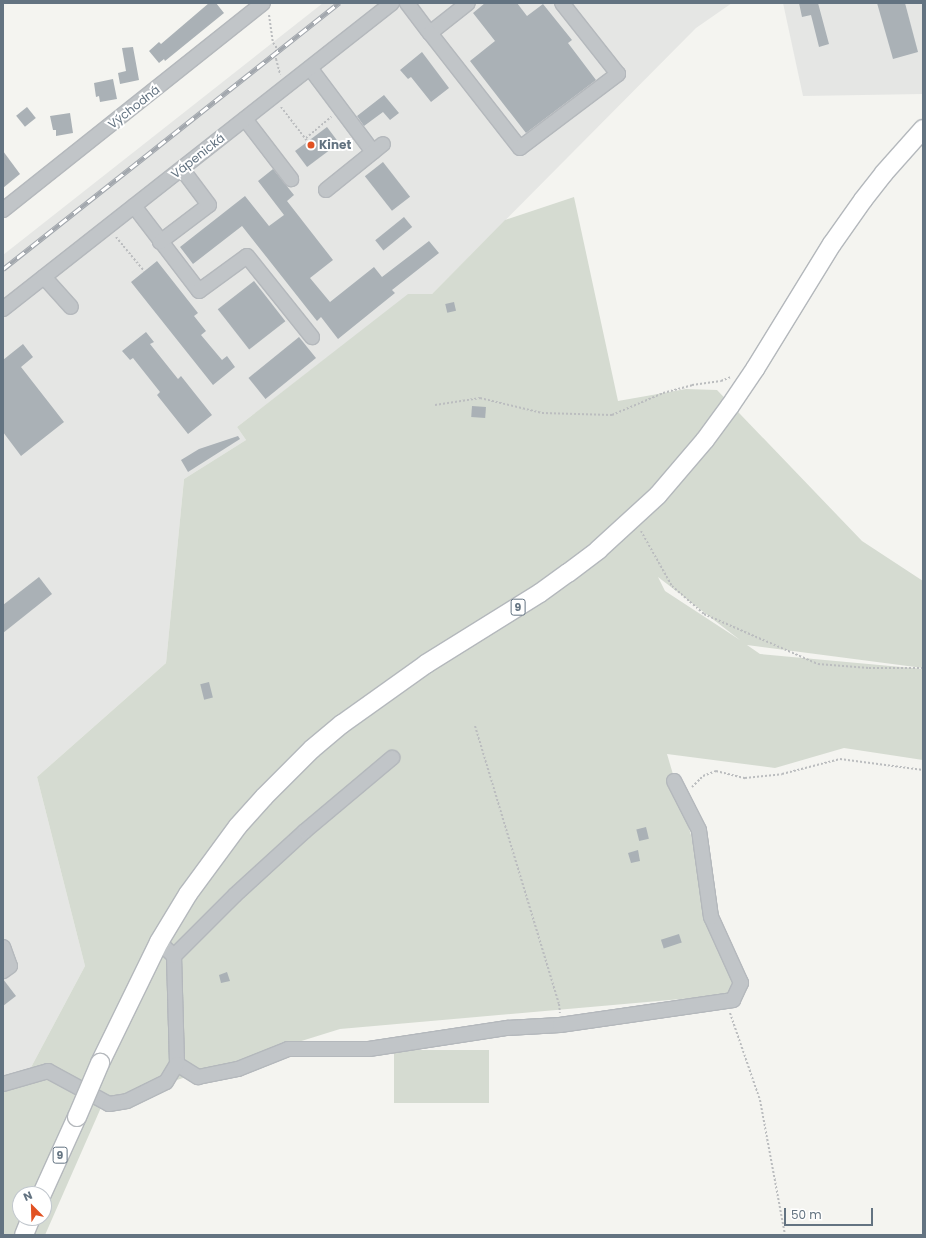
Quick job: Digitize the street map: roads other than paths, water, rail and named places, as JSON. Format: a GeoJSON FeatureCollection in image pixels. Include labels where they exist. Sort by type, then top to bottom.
{"type":"FeatureCollection","features":[{"type":"Feature","properties":{"kind":"main road","name":"9"},"geometry":{"type":"LineString","coordinates":[[46,1186],[100,1063],[159,942],[188,894],[238,826],[264,797],[312,749],[373,700],[568,573],[634,517],[676,474],[709,434],[755,369],[832,244],[884,173],[923,129]]}},
{"type":"Feature","properties":{"kind":"street","name":"Vápenická"},"geometry":{"type":"LineString","coordinates":[[3,309],[392,3]]}},
{"type":"Feature","properties":{"kind":"street"},"geometry":{"type":"LineString","coordinates":[[407,3],[520,148],[618,74],[562,3]]}},
{"type":"Feature","properties":{"kind":"street"},"geometry":{"type":"LineString","coordinates":[[430,33],[468,3]]}},
{"type":"Feature","properties":{"kind":"street","name":"Východná"},"geometry":{"type":"LineString","coordinates":[[3,210],[263,4]]}},
{"type":"Feature","properties":{"kind":"street"},"geometry":{"type":"LineString","coordinates":[[310,68],[340,110],[378,148],[326,190]]}},
{"type":"Feature","properties":{"kind":"street"},"geometry":{"type":"LineString","coordinates":[[245,119],[291,179]]}},
{"type":"Feature","properties":{"kind":"street"},"geometry":{"type":"LineString","coordinates":[[160,242],[209,205],[182,169]]}},
{"type":"Feature","properties":{"kind":"street"},"geometry":{"type":"LineString","coordinates":[[134,206],[199,292],[247,256],[312,337]]}},
{"type":"Feature","properties":{"kind":"street"},"geometry":{"type":"LineString","coordinates":[[44,277],[71,307]]}},
{"type":"Feature","properties":{"kind":"street"},"geometry":{"type":"LineString","coordinates":[[174,956],[235,895],[305,831],[392,758]]}},
{"type":"Feature","properties":{"kind":"street"},"geometry":{"type":"LineString","coordinates":[[177,1064],[198,1077],[238,1068],[288,1049],[369,1049],[507,1028],[560,1025],[733,1000],[741,983],[711,917],[699,830],[674,781]]}},
{"type":"Feature","properties":{"kind":"street"},"geometry":{"type":"LineString","coordinates":[[3,1084],[48,1071],[109,1104],[127,1101],[166,1082],[177,1064],[174,956],[159,942]]}},
{"type":"Feature","properties":{"kind":"street"},"geometry":{"type":"LineString","coordinates":[[3,947],[10,966],[3,971]]}},
{"type":"Feature","properties":{"kind":"railway"},"geometry":{"type":"LineString","coordinates":[[3,269],[339,3]]}},
{"type":"Feature","properties":{"kind":"place","name":"Kinet"},"geometry":{"type":"Point","coordinates":[311,145]}}]}
